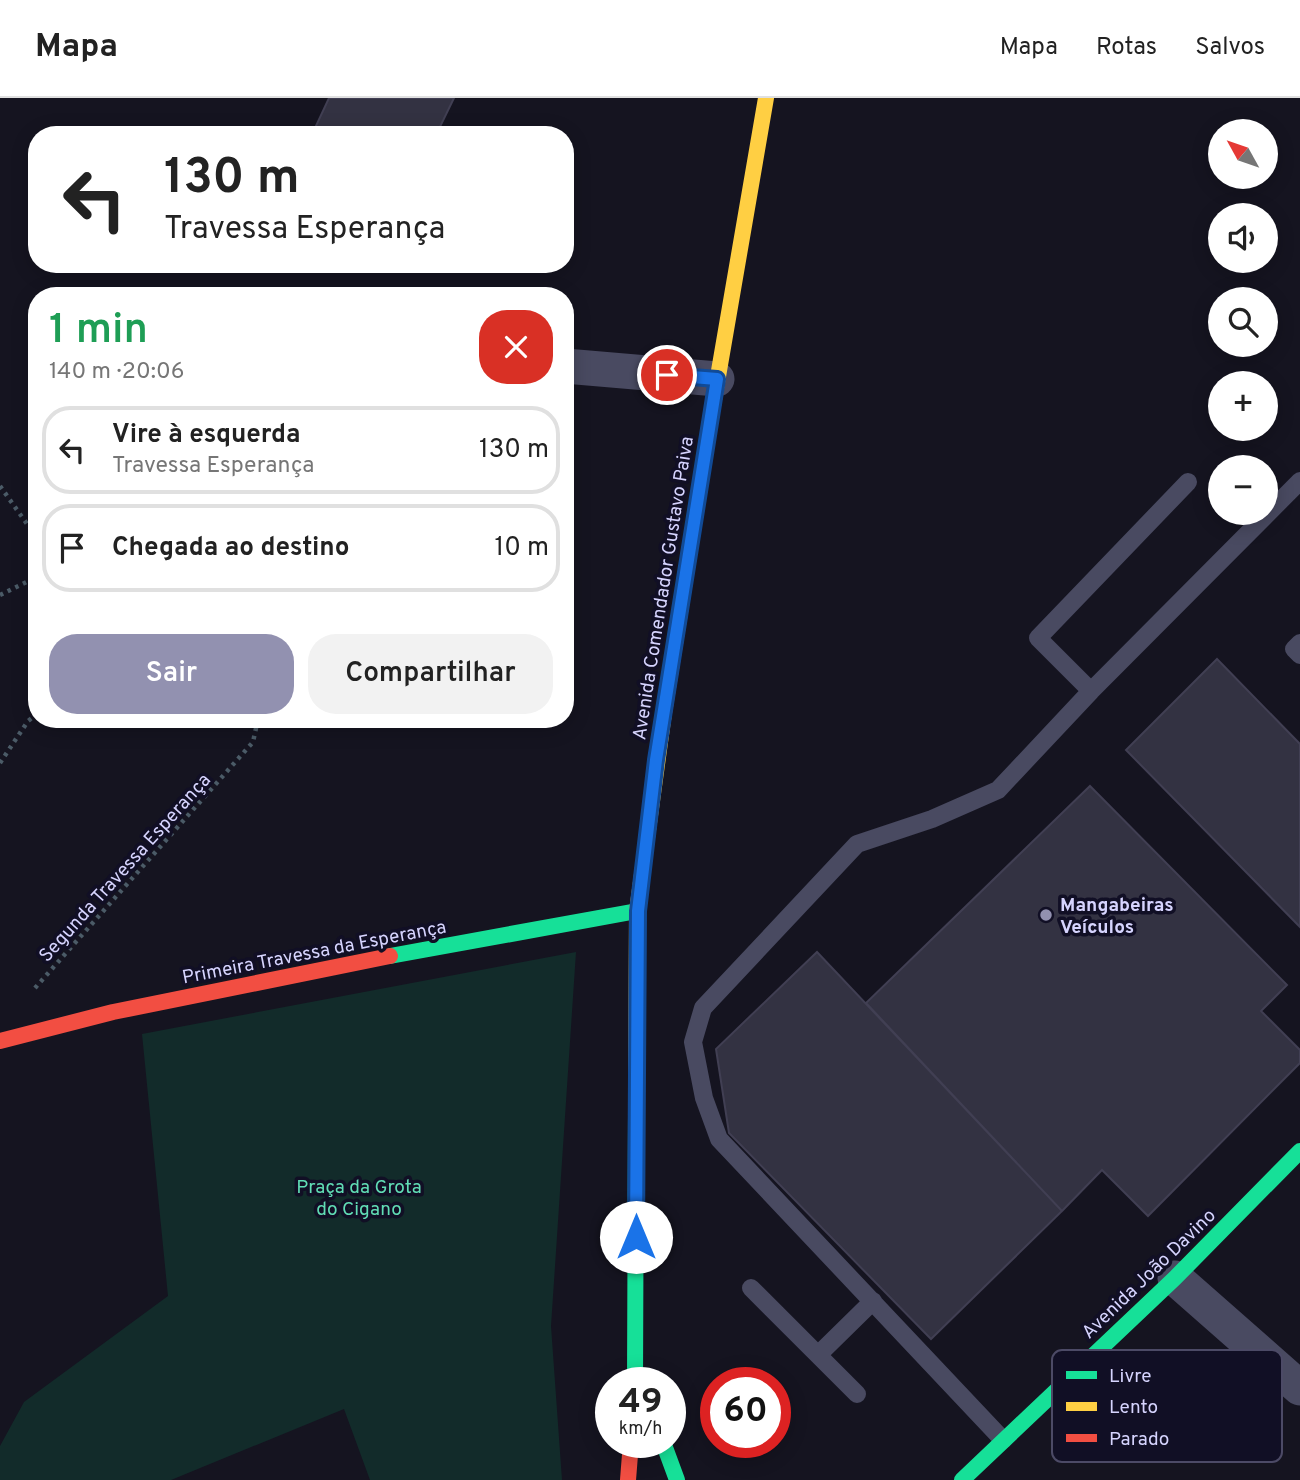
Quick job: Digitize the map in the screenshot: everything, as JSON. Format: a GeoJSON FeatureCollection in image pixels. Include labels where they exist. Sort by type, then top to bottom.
{"type":"FeatureCollection","features":[{"type":"Feature","properties":{"kind":"main road","name":"Avenida Comendador Gustavo Paiva"},"geometry":{"type":"LineString","coordinates":[[636,1367],[638,911],[656,760],[717,379],[766,98]]}},
{"type":"Feature","properties":{"kind":"main road","name":"Primeira Travessa da Esperança"},"geometry":{"type":"LineString","coordinates":[[0,1041],[113,1012],[441,946],[638,911]]}},
{"type":"Feature","properties":{"kind":"main road","name":"Avenida João Davino"},"geometry":{"type":"LineString","coordinates":[[1099,1350],[1175,1278],[1300,1151]]}},
{"type":"Feature","properties":{"kind":"main road","name":"Avenida João Davino"},"geometry":{"type":"LineString","coordinates":[[962,1480],[1052,1394]]}},
{"type":"Feature","properties":{"kind":"main road"},"geometry":{"type":"LineString","coordinates":[[628,1480],[630,1458]]}},
{"type":"Feature","properties":{"kind":"main road"},"geometry":{"type":"LineString","coordinates":[[669,1458],[677,1480]]}},
{"type":"Feature","properties":{"kind":"street"},"geometry":{"type":"LineString","coordinates":[[574,367],[717,379]]}},
{"type":"Feature","properties":{"kind":"street"},"geometry":{"type":"LineString","coordinates":[[1175,1278],[1257,1350]]}},
{"type":"Feature","properties":{"kind":"street"},"geometry":{"type":"LineString","coordinates":[[1282,1372],[1300,1388]]}},
{"type":"Feature","properties":{"kind":"lane"},"geometry":{"type":"LineString","coordinates":[[1003,1440],[719,1139],[704,1098],[693,1042],[703,1007],[857,844],[932,819],[998,790],[1091,691],[1300,481]]}},
{"type":"Feature","properties":{"kind":"lane"},"geometry":{"type":"LineString","coordinates":[[1091,691],[1038,638],[1188,482]]}},
{"type":"Feature","properties":{"kind":"lane"},"geometry":{"type":"LineString","coordinates":[[1300,643],[1294,649],[1300,654]]}},
{"type":"Feature","properties":{"kind":"lane"},"geometry":{"type":"LineString","coordinates":[[751,1288],[857,1394]]}},
{"type":"Feature","properties":{"kind":"lane"},"geometry":{"type":"LineString","coordinates":[[818,1355],[873,1301]]}},
{"type":"Feature","properties":{"kind":"path"},"geometry":{"type":"LineString","coordinates":[[0,486],[28,525]]}},
{"type":"Feature","properties":{"kind":"path"},"geometry":{"type":"LineString","coordinates":[[0,595],[28,582]]}},
{"type":"Feature","properties":{"kind":"path"},"geometry":{"type":"LineString","coordinates":[[0,763],[28,721]]}},
{"type":"Feature","properties":{"kind":"path","name":"Segunda Travessa Esperança"},"geometry":{"type":"LineString","coordinates":[[27,998],[253,742],[256,728]]}},
{"type":"Feature","properties":{"kind":"green space","name":"Praça da Grota do Cigano"},"geometry":{"type":"Polygon","coordinates":[[[576,952],[551,1326],[562,1480],[370,1480],[344,1409],[171,1480],[0,1480],[0,1446],[24,1402],[168,1296],[142,1034],[576,952]]]}},
{"type":"Feature","properties":{"kind":"building"},"geometry":{"type":"Polygon","coordinates":[[[329,98],[454,98],[440,126],[316,126],[329,98]]]}},
{"type":"Feature","properties":{"kind":"building"},"geometry":{"type":"Polygon","coordinates":[[[1217,659],[1300,744],[1300,927],[1126,750],[1217,659]]]}},
{"type":"Feature","properties":{"kind":"building"},"geometry":{"type":"Polygon","coordinates":[[[1090,786],[1287,985],[1261,1011],[1300,1050],[1300,1063],[1148,1216],[1102,1170],[1062,1211],[866,1003],[1090,786]]]}},
{"type":"Feature","properties":{"kind":"building"},"geometry":{"type":"Polygon","coordinates":[[[817,952],[1062,1211],[931,1339],[729,1133],[716,1049],[817,952]]]}},
{"type":"Feature","properties":{"kind":"traffic: fast"},"geometry":{"type":"LineString","coordinates":[[390,956],[637,911]]}},
{"type":"Feature","properties":{"kind":"traffic: fast"},"geometry":{"type":"LineString","coordinates":[[635,1367],[636,1115]]}},
{"type":"Feature","properties":{"kind":"traffic: fast"},"geometry":{"type":"LineString","coordinates":[[1099,1350],[1175,1278],[1300,1151]]}},
{"type":"Feature","properties":{"kind":"traffic: fast"},"geometry":{"type":"LineString","coordinates":[[962,1480],[1052,1395]]}},
{"type":"Feature","properties":{"kind":"traffic: fast"},"geometry":{"type":"LineString","coordinates":[[669,1458],[677,1480]]}},
{"type":"Feature","properties":{"kind":"traffic: slow"},"geometry":{"type":"LineString","coordinates":[[710,423],[766,98]]}},
{"type":"Feature","properties":{"kind":"traffic: slow"},"geometry":{"type":"LineString","coordinates":[[636,1115],[637,911],[664,713]]}},
{"type":"Feature","properties":{"kind":"traffic: jam"},"geometry":{"type":"LineString","coordinates":[[664,713],[710,423]]}},
{"type":"Feature","properties":{"kind":"traffic: jam"},"geometry":{"type":"LineString","coordinates":[[0,1041],[113,1012],[390,956]]}},
{"type":"Feature","properties":{"kind":"traffic: jam"},"geometry":{"type":"LineString","coordinates":[[628,1480],[630,1458]]}},
{"type":"Feature","properties":{"kind":"place","name":"Mangabeiras Veículos"},"geometry":{"type":"Point","coordinates":[1046,915]}},
{"type":"Feature","properties":{"kind":"route"},"geometry":{"type":"LineString","coordinates":[[636,1237],[638,911],[656,760],[717,379],[667,375]]}}]}
